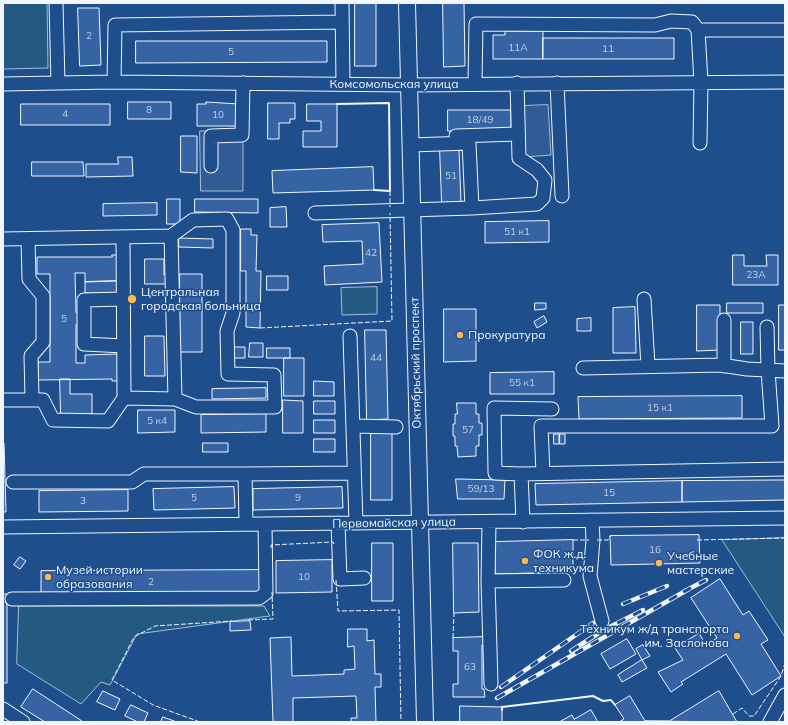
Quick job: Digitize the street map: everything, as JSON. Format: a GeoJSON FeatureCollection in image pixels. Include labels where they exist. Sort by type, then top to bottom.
{"type":"FeatureCollection","features":[{"type":"Feature","properties":{"kind":"main road","name":"Октябрьский проспект"},"geometry":{"type":"LineString","coordinates":[[407,3],[425,722]]}},
{"type":"Feature","properties":{"kind":"street"},"geometry":{"type":"LineString","coordinates":[[56,3],[58,83]]}},
{"type":"Feature","properties":{"kind":"street"},"geometry":{"type":"LineString","coordinates":[[342,3],[343,84]]}},
{"type":"Feature","properties":{"kind":"street"},"geometry":{"type":"LineString","coordinates":[[475,83],[476,24],[656,25],[670,21],[692,22],[698,30],[701,82],[699,102],[700,142]]}},
{"type":"Feature","properties":{"kind":"street"},"geometry":{"type":"LineString","coordinates":[[114,82],[115,25],[342,22]]}},
{"type":"Feature","properties":{"kind":"street"},"geometry":{"type":"LineString","coordinates":[[698,30],[785,30]]}},
{"type":"Feature","properties":{"kind":"street","name":"Комсомольская улица"},"geometry":{"type":"LineString","coordinates":[[3,84],[114,82],[343,84],[785,82]]}},
{"type":"Feature","properties":{"kind":"street"},"geometry":{"type":"LineString","coordinates":[[211,166],[211,136],[242,135],[243,83]]}},
{"type":"Feature","properties":{"kind":"street"},"geometry":{"type":"LineString","coordinates":[[316,213],[472,208],[537,204],[543,198],[545,180],[537,170],[519,158],[517,83]]}},
{"type":"Feature","properties":{"kind":"street"},"geometry":{"type":"LineString","coordinates":[[557,83],[562,196]]}},
{"type":"Feature","properties":{"kind":"street"},"geometry":{"type":"LineString","coordinates":[[451,136],[518,134]]}},
{"type":"Feature","properties":{"kind":"street"},"geometry":{"type":"LineString","coordinates":[[411,145],[468,143],[472,208]]}},
{"type":"Feature","properties":{"kind":"street"},"geometry":{"type":"LineString","coordinates":[[3,239],[171,236],[193,220],[227,219],[233,230],[233,313],[227,331],[228,374],[274,375],[275,406],[196,408],[175,399],[124,398]]}},
{"type":"Feature","properties":{"kind":"street"},"geometry":{"type":"LineString","coordinates":[[171,236],[175,399]]}},
{"type":"Feature","properties":{"kind":"street"},"geometry":{"type":"LineString","coordinates":[[3,400],[43,400],[53,420],[108,421],[124,398],[123,237]]}},
{"type":"Feature","properties":{"kind":"street"},"geometry":{"type":"LineString","coordinates":[[28,239],[29,280],[42,296],[43,319],[43,342],[31,356],[32,399]]}},
{"type":"Feature","properties":{"kind":"street"},"geometry":{"type":"LineString","coordinates":[[123,299],[84,300],[84,344],[124,346]]}},
{"type":"Feature","properties":{"kind":"street"},"geometry":{"type":"LineString","coordinates":[[644,299],[648,366]]}},
{"type":"Feature","properties":{"kind":"street"},"geometry":{"type":"LineString","coordinates":[[724,320],[724,366]]}},
{"type":"Feature","properties":{"kind":"street"},"geometry":{"type":"LineString","coordinates":[[543,473],[541,426],[772,426],[767,327]]}},
{"type":"Feature","properties":{"kind":"street"},"geometry":{"type":"LineString","coordinates":[[350,336],[356,523]]}},
{"type":"Feature","properties":{"kind":"street"},"geometry":{"type":"LineString","coordinates":[[584,368],[724,366],[785,371]]}},
{"type":"Feature","properties":{"kind":"street"},"geometry":{"type":"LineString","coordinates":[[552,408],[494,408],[495,472],[521,474],[785,469]]}},
{"type":"Feature","properties":{"kind":"street"},"geometry":{"type":"LineString","coordinates":[[353,426],[396,427]]}},
{"type":"Feature","properties":{"kind":"street"},"geometry":{"type":"LineString","coordinates":[[13,482],[132,482],[144,474],[354,473]]}},
{"type":"Feature","properties":{"kind":"street"},"geometry":{"type":"LineString","coordinates":[[245,474],[246,524]]}},
{"type":"Feature","properties":{"kind":"street"},"geometry":{"type":"LineString","coordinates":[[521,474],[523,522]]}},
{"type":"Feature","properties":{"kind":"street","name":"Первомайская улица"},"geometry":{"type":"LineString","coordinates":[[3,526],[523,522],[785,518]]}},
{"type":"Feature","properties":{"kind":"street"},"geometry":{"type":"LineString","coordinates":[[592,520],[593,540],[590,576],[602,621]]}},
{"type":"Feature","properties":{"kind":"street"},"geometry":{"type":"LineString","coordinates":[[489,522],[488,581],[491,684]]}},
{"type":"Feature","properties":{"kind":"street"},"geometry":{"type":"LineString","coordinates":[[338,523],[340,579],[364,578]]}},
{"type":"Feature","properties":{"kind":"street"},"geometry":{"type":"LineString","coordinates":[[12,599],[259,598],[266,593],[265,524]]}},
{"type":"Feature","properties":{"kind":"street"},"geometry":{"type":"LineString","coordinates":[[488,581],[564,580]]}},
{"type":"Feature","properties":{"kind":"street"},"geometry":{"type":"LineString","coordinates":[[770,722],[785,696]]}},
{"type":"Feature","properties":{"kind":"street"},"geometry":{"type":"LineString","coordinates":[[3,709],[23,722]]}},
{"type":"Feature","properties":{"kind":"shaded area"},"geometry":{"type":"Polygon","coordinates":[[[3,3],[47,3],[48,68],[3,69],[3,3]]]}},
{"type":"Feature","properties":{"kind":"shaded area"},"geometry":{"type":"Polygon","coordinates":[[[548,105],[551,155],[525,157],[523,106],[548,105]]]}},
{"type":"Feature","properties":{"kind":"shaded area"},"geometry":{"type":"Polygon","coordinates":[[[200,131],[243,131],[243,191],[201,191],[200,131]]]}},
{"type":"Feature","properties":{"kind":"shaded area"},"geometry":{"type":"Polygon","coordinates":[[[377,287],[377,314],[342,315],[341,288],[377,287]]]}},
{"type":"Feature","properties":{"kind":"shaded area"},"geometry":{"type":"Polygon","coordinates":[[[785,538],[785,637],[722,540],[785,538]]]}},
{"type":"Feature","properties":{"kind":"shaded area"},"geometry":{"type":"Polygon","coordinates":[[[19,606],[264,606],[270,616],[137,634],[110,685],[101,682],[81,704],[17,664],[19,606]]]}},
{"type":"Feature","properties":{"kind":"building"},"geometry":{"type":"Polygon","coordinates":[[[355,3],[376,3],[376,66],[355,66],[355,3]]]}},
{"type":"Feature","properties":{"kind":"building"},"geometry":{"type":"Polygon","coordinates":[[[443,3],[464,3],[465,66],[444,67],[443,3]]]}},
{"type":"Feature","properties":{"kind":"building"},"geometry":{"type":"Polygon","coordinates":[[[78,8],[99,8],[101,65],[80,66],[78,8]]]}},
{"type":"Feature","properties":{"kind":"building"},"geometry":{"type":"Polygon","coordinates":[[[537,28],[543,28],[543,59],[493,59],[493,35],[505,35],[505,31],[537,31],[537,28]]]}},
{"type":"Feature","properties":{"kind":"building"},"geometry":{"type":"Polygon","coordinates":[[[543,38],[674,38],[674,59],[543,59],[543,38]]]}},
{"type":"Feature","properties":{"kind":"building"},"geometry":{"type":"Polygon","coordinates":[[[136,41],[327,41],[327,62],[136,63],[136,41]]]}},
{"type":"Feature","properties":{"kind":"building"},"geometry":{"type":"Polygon","coordinates":[[[128,102],[171,102],[171,119],[128,119],[128,102]]]}},
{"type":"Feature","properties":{"kind":"building"},"geometry":{"type":"Polygon","coordinates":[[[206,102],[239,104],[239,126],[197,126],[197,104],[206,104],[206,102]]]}},
{"type":"Feature","properties":{"kind":"building"},"geometry":{"type":"Polygon","coordinates":[[[268,103],[295,103],[295,119],[290,119],[290,123],[279,123],[279,139],[268,139],[268,103]]]}},
{"type":"Feature","properties":{"kind":"building"},"geometry":{"type":"Polygon","coordinates":[[[21,104],[110,104],[110,125],[21,125],[21,104]]]}},
{"type":"Feature","properties":{"kind":"building"},"geometry":{"type":"Polygon","coordinates":[[[307,104],[337,104],[337,147],[303,147],[303,131],[321,131],[321,121],[307,121],[307,104]]]}},
{"type":"Feature","properties":{"kind":"building"},"geometry":{"type":"Polygon","coordinates":[[[448,110],[511,110],[511,131],[448,131],[448,110]]]}},
{"type":"Feature","properties":{"kind":"building"},"geometry":{"type":"Polygon","coordinates":[[[181,136],[197,136],[197,173],[181,172],[181,136]]]}},
{"type":"Feature","properties":{"kind":"building"},"geometry":{"type":"Polygon","coordinates":[[[440,149],[459,149],[461,203],[442,203],[440,149]]]}},
{"type":"Feature","properties":{"kind":"building"},"geometry":{"type":"Polygon","coordinates":[[[118,157],[132,157],[133,176],[86,177],[86,164],[118,164],[118,157]]]}},
{"type":"Feature","properties":{"kind":"building"},"geometry":{"type":"Polygon","coordinates":[[[32,162],[83,162],[84,176],[32,176],[32,162]]]}},
{"type":"Feature","properties":{"kind":"building"},"geometry":{"type":"Polygon","coordinates":[[[373,167],[374,190],[273,193],[272,171],[373,167]]]}},
{"type":"Feature","properties":{"kind":"building"},"geometry":{"type":"Polygon","coordinates":[[[167,199],[180,199],[180,224],[167,224],[167,199]]]}},
{"type":"Feature","properties":{"kind":"building"},"geometry":{"type":"Polygon","coordinates":[[[195,199],[258,199],[258,213],[195,212],[195,199]]]}},
{"type":"Feature","properties":{"kind":"building"},"geometry":{"type":"Polygon","coordinates":[[[157,203],[157,215],[103,216],[103,204],[157,203]]]}},
{"type":"Feature","properties":{"kind":"building"},"geometry":{"type":"Polygon","coordinates":[[[286,207],[287,227],[270,227],[270,208],[286,207]]]}},
{"type":"Feature","properties":{"kind":"building"},"geometry":{"type":"Polygon","coordinates":[[[549,221],[549,242],[485,243],[485,222],[549,221]]]}},
{"type":"Feature","properties":{"kind":"building"},"geometry":{"type":"Polygon","coordinates":[[[379,223],[382,282],[325,285],[324,266],[363,264],[362,241],[323,242],[322,225],[379,223]]]}},
{"type":"Feature","properties":{"kind":"building"},"geometry":{"type":"Polygon","coordinates":[[[241,229],[251,229],[251,235],[257,235],[256,271],[261,271],[260,328],[246,327],[246,271],[241,271],[241,229]]]}},
{"type":"Feature","properties":{"kind":"building"},"geometry":{"type":"Polygon","coordinates":[[[179,238],[213,239],[213,248],[179,247],[179,238]]]}},
{"type":"Feature","properties":{"kind":"building"},"geometry":{"type":"Polygon","coordinates":[[[112,255],[117,255],[117,281],[85,282],[85,273],[75,273],[76,312],[79,315],[79,323],[76,325],[76,363],[85,363],[85,355],[118,354],[118,381],[112,381],[112,379],[38,380],[38,362],[50,362],[50,274],[37,274],[37,257],[112,257],[112,255]]]}},
{"type":"Feature","properties":{"kind":"building"},"geometry":{"type":"Polygon","coordinates":[[[733,255],[744,255],[744,266],[767,266],[766,255],[778,255],[778,285],[733,285],[733,255]]]}},
{"type":"Feature","properties":{"kind":"building"},"geometry":{"type":"Polygon","coordinates":[[[145,259],[164,259],[164,275],[168,275],[168,284],[145,284],[145,259]]]}},
{"type":"Feature","properties":{"kind":"building"},"geometry":{"type":"Polygon","coordinates":[[[180,274],[202,274],[202,352],[180,352],[180,274]]]}},
{"type":"Feature","properties":{"kind":"building"},"geometry":{"type":"Polygon","coordinates":[[[267,276],[288,276],[288,290],[267,290],[267,276]]]}},
{"type":"Feature","properties":{"kind":"building"},"geometry":{"type":"Polygon","coordinates":[[[117,281],[117,293],[85,293],[85,282],[117,281]]]}},
{"type":"Feature","properties":{"kind":"building"},"geometry":{"type":"Polygon","coordinates":[[[535,303],[546,303],[546,309],[535,310],[535,303]]]}},
{"type":"Feature","properties":{"kind":"building"},"geometry":{"type":"Polygon","coordinates":[[[727,303],[763,303],[763,313],[727,313],[727,303]]]}},
{"type":"Feature","properties":{"kind":"building"},"geometry":{"type":"Polygon","coordinates":[[[697,305],[720,305],[720,350],[697,351],[697,305]]]}},
{"type":"Feature","properties":{"kind":"building"},"geometry":{"type":"Polygon","coordinates":[[[779,305],[785,305],[785,350],[779,350],[779,305]]]}},
{"type":"Feature","properties":{"kind":"building"},"geometry":{"type":"Polygon","coordinates":[[[635,307],[636,353],[613,353],[613,308],[635,307]]]}},
{"type":"Feature","properties":{"kind":"building","name":"Прокуратура"},"geometry":{"type":"Polygon","coordinates":[[[444,309],[476,309],[476,361],[444,362],[444,309]]]}},
{"type":"Feature","properties":{"kind":"building"},"geometry":{"type":"Polygon","coordinates":[[[544,316],[547,322],[537,328],[534,322],[544,316]]]}},
{"type":"Feature","properties":{"kind":"building"},"geometry":{"type":"Polygon","coordinates":[[[591,318],[591,331],[577,331],[577,319],[591,318]]]}},
{"type":"Feature","properties":{"kind":"building"},"geometry":{"type":"Polygon","coordinates":[[[741,322],[753,322],[753,354],[741,354],[741,322]]]}},
{"type":"Feature","properties":{"kind":"building"},"geometry":{"type":"Polygon","coordinates":[[[365,330],[386,330],[388,419],[367,420],[365,330]]]}},
{"type":"Feature","properties":{"kind":"building"},"geometry":{"type":"Polygon","coordinates":[[[145,336],[164,336],[165,376],[145,376],[145,336]]]}},
{"type":"Feature","properties":{"kind":"building"},"geometry":{"type":"Polygon","coordinates":[[[250,343],[263,343],[263,357],[249,357],[250,343]]]}},
{"type":"Feature","properties":{"kind":"building"},"geometry":{"type":"Polygon","coordinates":[[[233,347],[245,347],[245,358],[233,358],[233,347]]]}},
{"type":"Feature","properties":{"kind":"building"},"geometry":{"type":"Polygon","coordinates":[[[267,348],[290,348],[290,358],[267,358],[267,348]]]}},
{"type":"Feature","properties":{"kind":"building"},"geometry":{"type":"Polygon","coordinates":[[[284,358],[304,358],[304,396],[284,396],[284,358]]]}},
{"type":"Feature","properties":{"kind":"building"},"geometry":{"type":"Polygon","coordinates":[[[554,372],[554,394],[490,394],[490,373],[554,372]]]}},
{"type":"Feature","properties":{"kind":"building"},"geometry":{"type":"Polygon","coordinates":[[[60,379],[70,379],[70,394],[92,394],[92,414],[61,414],[60,379]]]}},
{"type":"Feature","properties":{"kind":"building"},"geometry":{"type":"Polygon","coordinates":[[[314,381],[334,382],[334,396],[314,396],[314,381]]]}},
{"type":"Feature","properties":{"kind":"building"},"geometry":{"type":"Polygon","coordinates":[[[266,388],[266,398],[212,399],[212,389],[266,388]]]}},
{"type":"Feature","properties":{"kind":"building"},"geometry":{"type":"Polygon","coordinates":[[[742,396],[742,418],[579,419],[578,397],[742,396]]]}},
{"type":"Feature","properties":{"kind":"building"},"geometry":{"type":"Polygon","coordinates":[[[283,400],[303,401],[303,433],[283,433],[283,400]]]}},
{"type":"Feature","properties":{"kind":"building"},"geometry":{"type":"Polygon","coordinates":[[[314,401],[335,401],[335,414],[314,414],[314,401]]]}},
{"type":"Feature","properties":{"kind":"building"},"geometry":{"type":"Polygon","coordinates":[[[457,403],[476,403],[476,414],[479,414],[479,423],[482,423],[482,435],[479,435],[479,446],[476,446],[476,456],[458,457],[457,446],[455,446],[455,436],[453,436],[453,424],[455,424],[455,414],[457,414],[457,403]]]}},
{"type":"Feature","properties":{"kind":"building"},"geometry":{"type":"Polygon","coordinates":[[[138,410],[175,410],[175,432],[138,433],[138,410]]]}},
{"type":"Feature","properties":{"kind":"building"},"geometry":{"type":"Polygon","coordinates":[[[266,414],[266,432],[201,433],[201,415],[266,414]]]}},
{"type":"Feature","properties":{"kind":"building"},"geometry":{"type":"Polygon","coordinates":[[[314,420],[335,420],[335,433],[314,433],[314,420]]]}},
{"type":"Feature","properties":{"kind":"building"},"geometry":{"type":"Polygon","coordinates":[[[371,431],[392,431],[392,500],[371,500],[371,431]]]}},
{"type":"Feature","properties":{"kind":"building"},"geometry":{"type":"Polygon","coordinates":[[[554,434],[559,434],[559,444],[554,444],[554,434]]]}},
{"type":"Feature","properties":{"kind":"building"},"geometry":{"type":"Polygon","coordinates":[[[560,434],[565,434],[565,444],[560,444],[560,434]]]}},
{"type":"Feature","properties":{"kind":"building"},"geometry":{"type":"Polygon","coordinates":[[[314,439],[335,439],[335,452],[314,452],[314,439]]]}},
{"type":"Feature","properties":{"kind":"building"},"geometry":{"type":"Polygon","coordinates":[[[4,443],[6,512],[3,512],[4,443]]]}},
{"type":"Feature","properties":{"kind":"building"},"geometry":{"type":"Polygon","coordinates":[[[203,443],[228,443],[228,452],[203,452],[203,443]]]}},
{"type":"Feature","properties":{"kind":"building"},"geometry":{"type":"Polygon","coordinates":[[[456,479],[505,480],[504,499],[458,499],[456,479]]]}},
{"type":"Feature","properties":{"kind":"building"},"geometry":{"type":"Polygon","coordinates":[[[785,480],[785,500],[682,502],[682,481],[785,480]]]}},
{"type":"Feature","properties":{"kind":"building"},"geometry":{"type":"Polygon","coordinates":[[[682,481],[682,502],[536,505],[535,484],[682,481]]]}},
{"type":"Feature","properties":{"kind":"building"},"geometry":{"type":"Polygon","coordinates":[[[234,487],[235,508],[154,510],[153,489],[234,487]]]}},
{"type":"Feature","properties":{"kind":"building"},"geometry":{"type":"Polygon","coordinates":[[[342,487],[343,508],[253,510],[253,489],[342,487]]]}},
{"type":"Feature","properties":{"kind":"building"},"geometry":{"type":"Polygon","coordinates":[[[128,490],[128,511],[39,512],[39,491],[128,490]]]}},
{"type":"Feature","properties":{"kind":"building"},"geometry":{"type":"Polygon","coordinates":[[[699,535],[700,563],[611,565],[610,536],[699,535]]]}},
{"type":"Feature","properties":{"kind":"building"},"geometry":{"type":"Polygon","coordinates":[[[573,540],[573,572],[495,574],[494,542],[573,540]]]}},
{"type":"Feature","properties":{"kind":"building"},"geometry":{"type":"Polygon","coordinates":[[[372,543],[393,543],[393,601],[372,601],[372,543]]]}},
{"type":"Feature","properties":{"kind":"building"},"geometry":{"type":"Polygon","coordinates":[[[453,543],[478,543],[479,612],[454,613],[453,543]]]}},
{"type":"Feature","properties":{"kind":"building"},"geometry":{"type":"Polygon","coordinates":[[[20,557],[26,561],[20,569],[14,565],[20,557]]]}},
{"type":"Feature","properties":{"kind":"building"},"geometry":{"type":"Polygon","coordinates":[[[332,560],[332,592],[276,593],[276,561],[332,560]]]}},
{"type":"Feature","properties":{"kind":"building"},"geometry":{"type":"Polygon","coordinates":[[[261,570],[261,592],[41,593],[41,571],[261,570]]]}},
{"type":"Feature","properties":{"kind":"building"},"geometry":{"type":"Polygon","coordinates":[[[720,579],[743,615],[749,611],[768,640],[761,644],[781,676],[752,695],[726,654],[681,682],[683,684],[671,692],[658,672],[683,660],[675,648],[699,633],[706,645],[717,638],[691,598],[720,579]]]}},
{"type":"Feature","properties":{"kind":"building"},"geometry":{"type":"Polygon","coordinates":[[[3,594],[7,594],[7,683],[3,683],[3,594]]]}},
{"type":"Feature","properties":{"kind":"building"},"geometry":{"type":"Polygon","coordinates":[[[250,621],[251,630],[230,631],[230,622],[250,621]]]}},
{"type":"Feature","properties":{"kind":"building"},"geometry":{"type":"Polygon","coordinates":[[[348,629],[367,629],[367,641],[374,640],[375,674],[381,674],[381,687],[375,687],[376,722],[351,722],[351,718],[357,718],[356,696],[293,698],[293,722],[273,722],[270,638],[291,637],[292,676],[344,674],[344,670],[355,669],[354,646],[348,647],[348,629]]]}},
{"type":"Feature","properties":{"kind":"building"},"geometry":{"type":"Polygon","coordinates":[[[484,637],[484,645],[482,645],[482,689],[484,689],[485,697],[453,697],[453,684],[458,684],[458,651],[453,651],[453,638],[484,637]]]}},
{"type":"Feature","properties":{"kind":"building"},"geometry":{"type":"Polygon","coordinates":[[[627,639],[636,654],[610,669],[601,654],[627,639]]]}},
{"type":"Feature","properties":{"kind":"building"},"geometry":{"type":"Polygon","coordinates":[[[643,645],[650,656],[642,660],[636,649],[643,645]]]}},
{"type":"Feature","properties":{"kind":"building"},"geometry":{"type":"Polygon","coordinates":[[[642,660],[647,668],[622,682],[618,675],[642,660]]]}},
{"type":"Feature","properties":{"kind":"building"},"geometry":{"type":"Polygon","coordinates":[[[33,689],[82,721],[45,722],[21,707],[33,689]]]}},
{"type":"Feature","properties":{"kind":"building"},"geometry":{"type":"Polygon","coordinates":[[[103,691],[120,699],[115,710],[97,702],[103,691]]]}},
{"type":"Feature","properties":{"kind":"building"},"geometry":{"type":"Polygon","coordinates":[[[719,691],[737,722],[645,721],[669,721],[719,691]]]}},
{"type":"Feature","properties":{"kind":"building"},"geometry":{"type":"Polygon","coordinates":[[[630,696],[646,722],[619,722],[624,719],[615,705],[630,696]]]}},
{"type":"Feature","properties":{"kind":"building"},"geometry":{"type":"Polygon","coordinates":[[[131,705],[148,713],[144,722],[138,722],[125,716],[131,705]]]}},
{"type":"Feature","properties":{"kind":"building"},"geometry":{"type":"Polygon","coordinates":[[[460,706],[502,707],[502,722],[460,722],[460,706]]]}},
{"type":"Feature","properties":{"kind":"building"},"geometry":{"type":"Polygon","coordinates":[[[591,710],[598,722],[559,722],[572,715],[574,719],[591,710]]]}},
{"type":"Feature","properties":{"kind":"building"},"geometry":{"type":"Polygon","coordinates":[[[163,717],[177,722],[161,722],[163,717]]]}},
{"type":"Feature","properties":{"kind":"railway"},"geometry":{"type":"LineString","coordinates":[[683,592],[706,580]]}},
{"type":"Feature","properties":{"kind":"railway"},"geometry":{"type":"LineString","coordinates":[[623,604],[667,586]]}},
{"type":"Feature","properties":{"kind":"railway"},"geometry":{"type":"LineString","coordinates":[[497,698],[689,589]]}},
{"type":"Feature","properties":{"kind":"railway"},"geometry":{"type":"LineString","coordinates":[[571,651],[602,631],[643,610]]}},
{"type":"Feature","properties":{"kind":"railway"},"geometry":{"type":"LineString","coordinates":[[501,687],[593,623]]}},
{"type":"Feature","properties":{"kind":"fence"},"geometry":{"type":"LineString","coordinates":[[390,191],[390,207]]}},
{"type":"Feature","properties":{"kind":"fence"},"geometry":{"type":"LineString","coordinates":[[260,328],[392,321],[390,213]]}},
{"type":"Feature","properties":{"kind":"fence"},"geometry":{"type":"LineString","coordinates":[[597,540],[608,540],[610,536]]}},
{"type":"Feature","properties":{"kind":"fence"},"geometry":{"type":"LineString","coordinates":[[697,540],[785,538]]}},
{"type":"Feature","properties":{"kind":"fence"},"geometry":{"type":"LineString","coordinates":[[573,540],[589,540]]}},
{"type":"Feature","properties":{"kind":"fence"},"geometry":{"type":"LineString","coordinates":[[271,548],[271,545],[333,542],[334,544]]}},
{"type":"Feature","properties":{"kind":"fence"},"geometry":{"type":"LineString","coordinates":[[336,580],[338,611],[399,610],[401,722]]}},
{"type":"Feature","properties":{"kind":"fence"},"geometry":{"type":"LineString","coordinates":[[248,620],[273,619],[272,592]]}},
{"type":"Feature","properties":{"kind":"fence"},"geometry":{"type":"LineString","coordinates":[[453,638],[454,613]]}},
{"type":"Feature","properties":{"kind":"fence"},"geometry":{"type":"LineString","coordinates":[[200,722],[153,705],[112,680],[134,637],[155,626],[232,621]]}},
{"type":"Feature","properties":{"kind":"fence"},"geometry":{"type":"LineString","coordinates":[[733,714],[742,708],[749,716],[754,716],[781,676],[785,663]]}},
{"type":"Feature","properties":{"kind":"wall"},"geometry":{"type":"LineString","coordinates":[[337,104],[389,103],[390,191],[374,190]]}},
{"type":"Feature","properties":{"kind":"wall"},"geometry":{"type":"LineString","coordinates":[[502,710],[502,707],[593,696],[603,701],[611,700],[615,705]]}},
{"type":"Feature","properties":{"kind":"place","name":"Центральная городская больница"},"geometry":{"type":"Point","coordinates":[132,299]}},
{"type":"Feature","properties":{"kind":"place","name":"Прокуратура"},"geometry":{"type":"Point","coordinates":[460,335]}},
{"type":"Feature","properties":{"kind":"place","name":"ФОК ж.д. техникума"},"geometry":{"type":"Point","coordinates":[525,561]}},
{"type":"Feature","properties":{"kind":"place","name":"Учебные мастерские"},"geometry":{"type":"Point","coordinates":[659,563]}},
{"type":"Feature","properties":{"kind":"place","name":"Музей истории образования"},"geometry":{"type":"Point","coordinates":[48,577]}},
{"type":"Feature","properties":{"kind":"place","name":"Техникум ж/д транспорта им. Заслонова"},"geometry":{"type":"Point","coordinates":[737,636]}}]}
